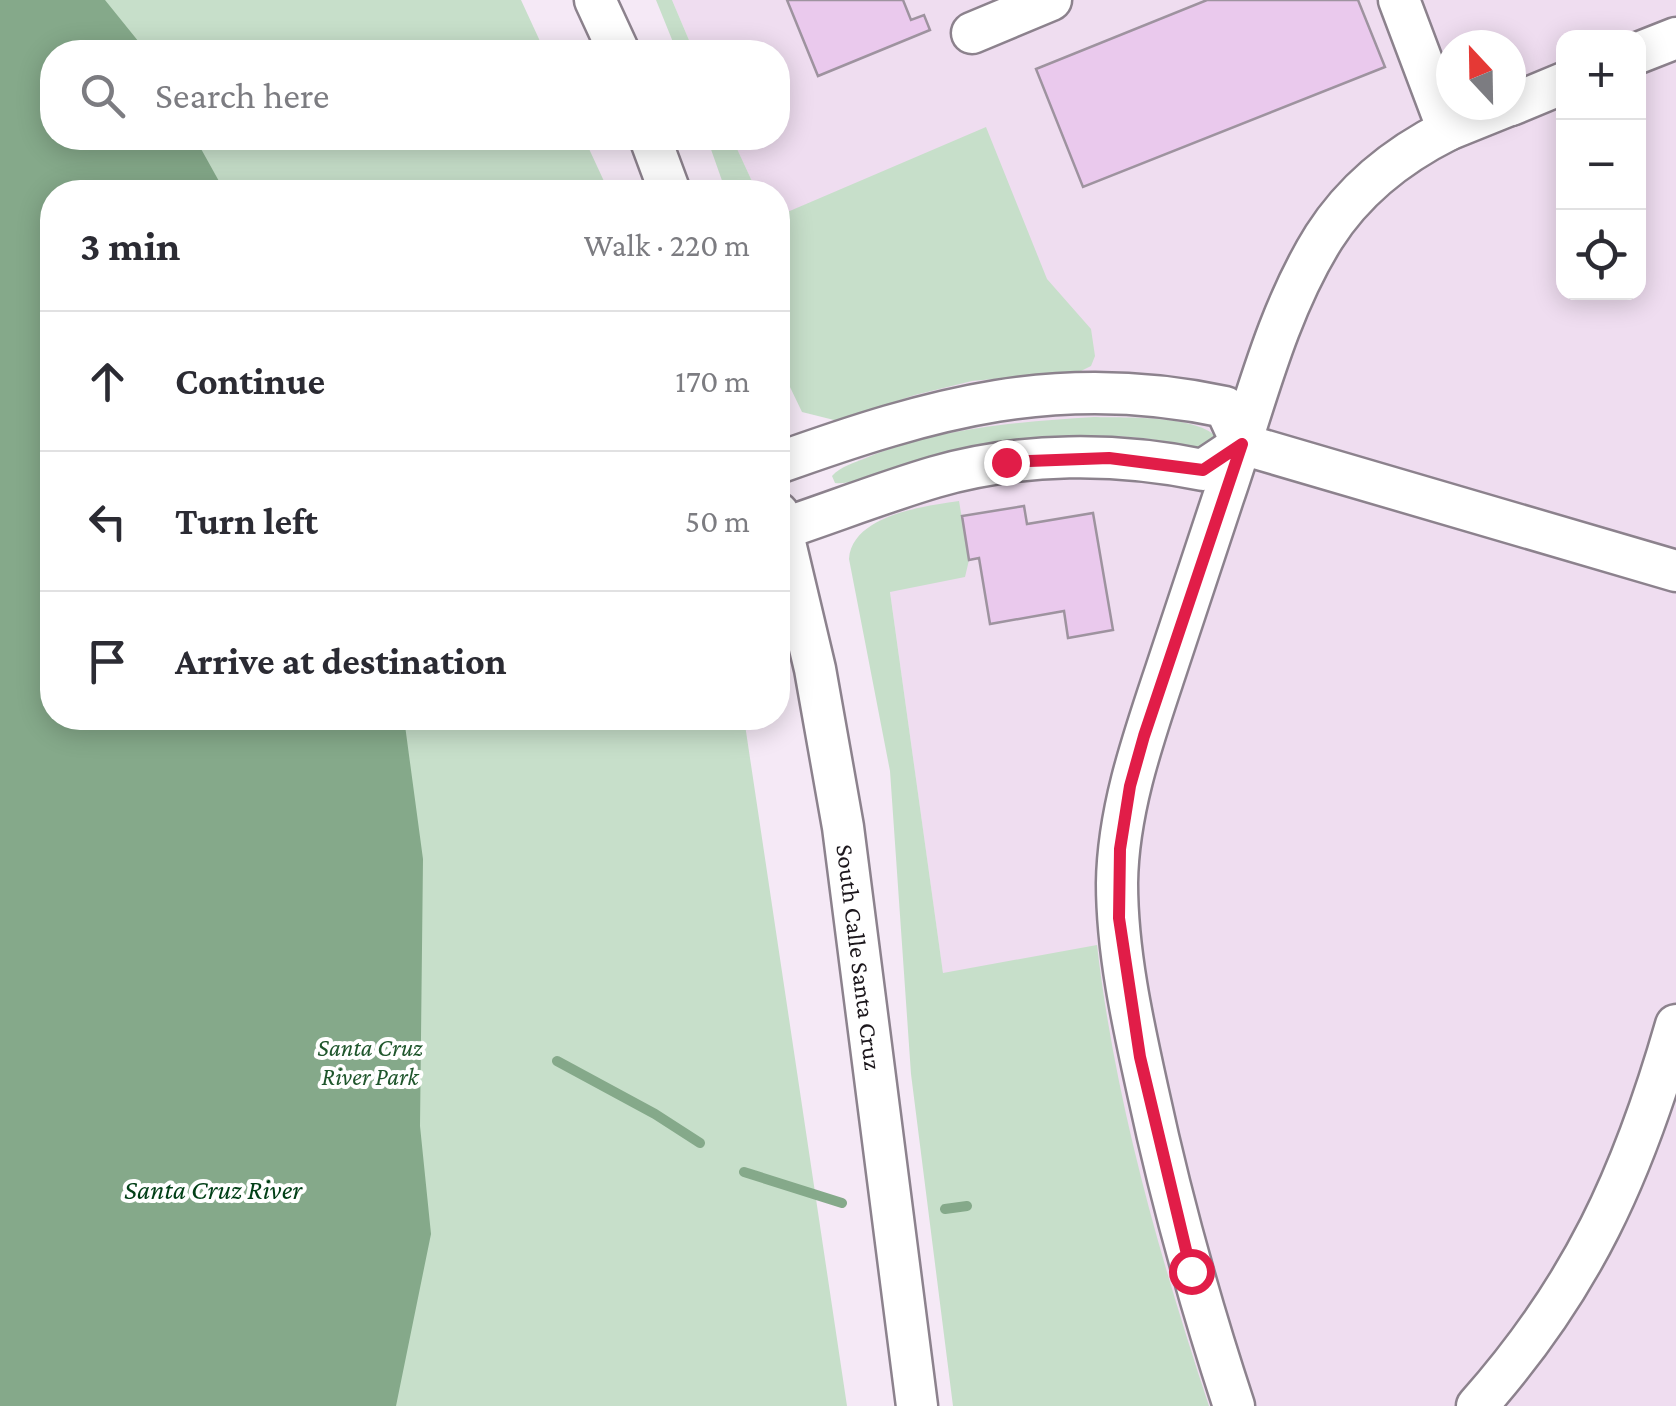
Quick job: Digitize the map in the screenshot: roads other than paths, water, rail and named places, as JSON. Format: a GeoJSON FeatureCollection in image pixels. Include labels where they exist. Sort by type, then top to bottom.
{"type":"FeatureCollection","features":[{"type":"Feature","properties":{"kind":"street"},"geometry":{"type":"LineString","coordinates":[[594,0],[613,40]]}},
{"type":"Feature","properties":{"kind":"street"},"geometry":{"type":"LineString","coordinates":[[1399,0],[1448,130]]}},
{"type":"Feature","properties":{"kind":"street"},"geometry":{"type":"LineString","coordinates":[[972,33],[1034,3]]}},
{"type":"Feature","properties":{"kind":"street"},"geometry":{"type":"LineString","coordinates":[[1646,50],[1676,38]]}},
{"type":"Feature","properties":{"kind":"street"},"geometry":{"type":"LineString","coordinates":[[1526,99],[1556,87]]}},
{"type":"Feature","properties":{"kind":"street"},"geometry":{"type":"LineString","coordinates":[[1234,1406],[1191,1271],[1163,1162],[1131,1005],[1117,882],[1130,786],[1299,284],[1327,233],[1363,188],[1418,146],[1473,120]]}},
{"type":"Feature","properties":{"kind":"street"},"geometry":{"type":"LineString","coordinates":[[654,150],[666,180]]}},
{"type":"Feature","properties":{"kind":"street"},"geometry":{"type":"LineString","coordinates":[[790,459],[944,409],[988,400],[1072,392],[1151,394],[1224,407],[1242,444],[1676,570]]}},
{"type":"Feature","properties":{"kind":"street"},"geometry":{"type":"LineString","coordinates":[[790,518],[971,468],[1074,457],[1140,460],[1203,470],[1242,444]]}},
{"type":"Feature","properties":{"kind":"street","name":"South Calle Santa Cruz"},"geometry":{"type":"LineString","coordinates":[[790,563],[815,669],[843,826],[917,1406]]}},
{"type":"Feature","properties":{"kind":"street"},"geometry":{"type":"LineString","coordinates":[[1477,1406],[1550,1315],[1600,1232],[1637,1146],[1676,1025]]}},
{"type":"Feature","properties":{"kind":"water","name":"Santa Cruz River"},"geometry":{"type":"Polygon","coordinates":[[[0,0],[105,0],[137,40],[40,40],[40,150],[202,150],[218,180],[40,180],[40,730],[406,730],[423,859],[420,1126],[431,1234],[396,1406],[0,1406],[0,0]]]}},
{"type":"Feature","properties":{"kind":"waterway"},"geometry":{"type":"LineString","coordinates":[[557,1061],[700,1143]]}},
{"type":"Feature","properties":{"kind":"waterway"},"geometry":{"type":"LineString","coordinates":[[744,1172],[842,1203]]}},
{"type":"Feature","properties":{"kind":"waterway"},"geometry":{"type":"LineString","coordinates":[[945,1209],[967,1206]]}},
{"type":"Feature","properties":{"kind":"park label","name":"Santa Cruz River Park"},"geometry":{"type":"Point","coordinates":[370,1062]}}]}
